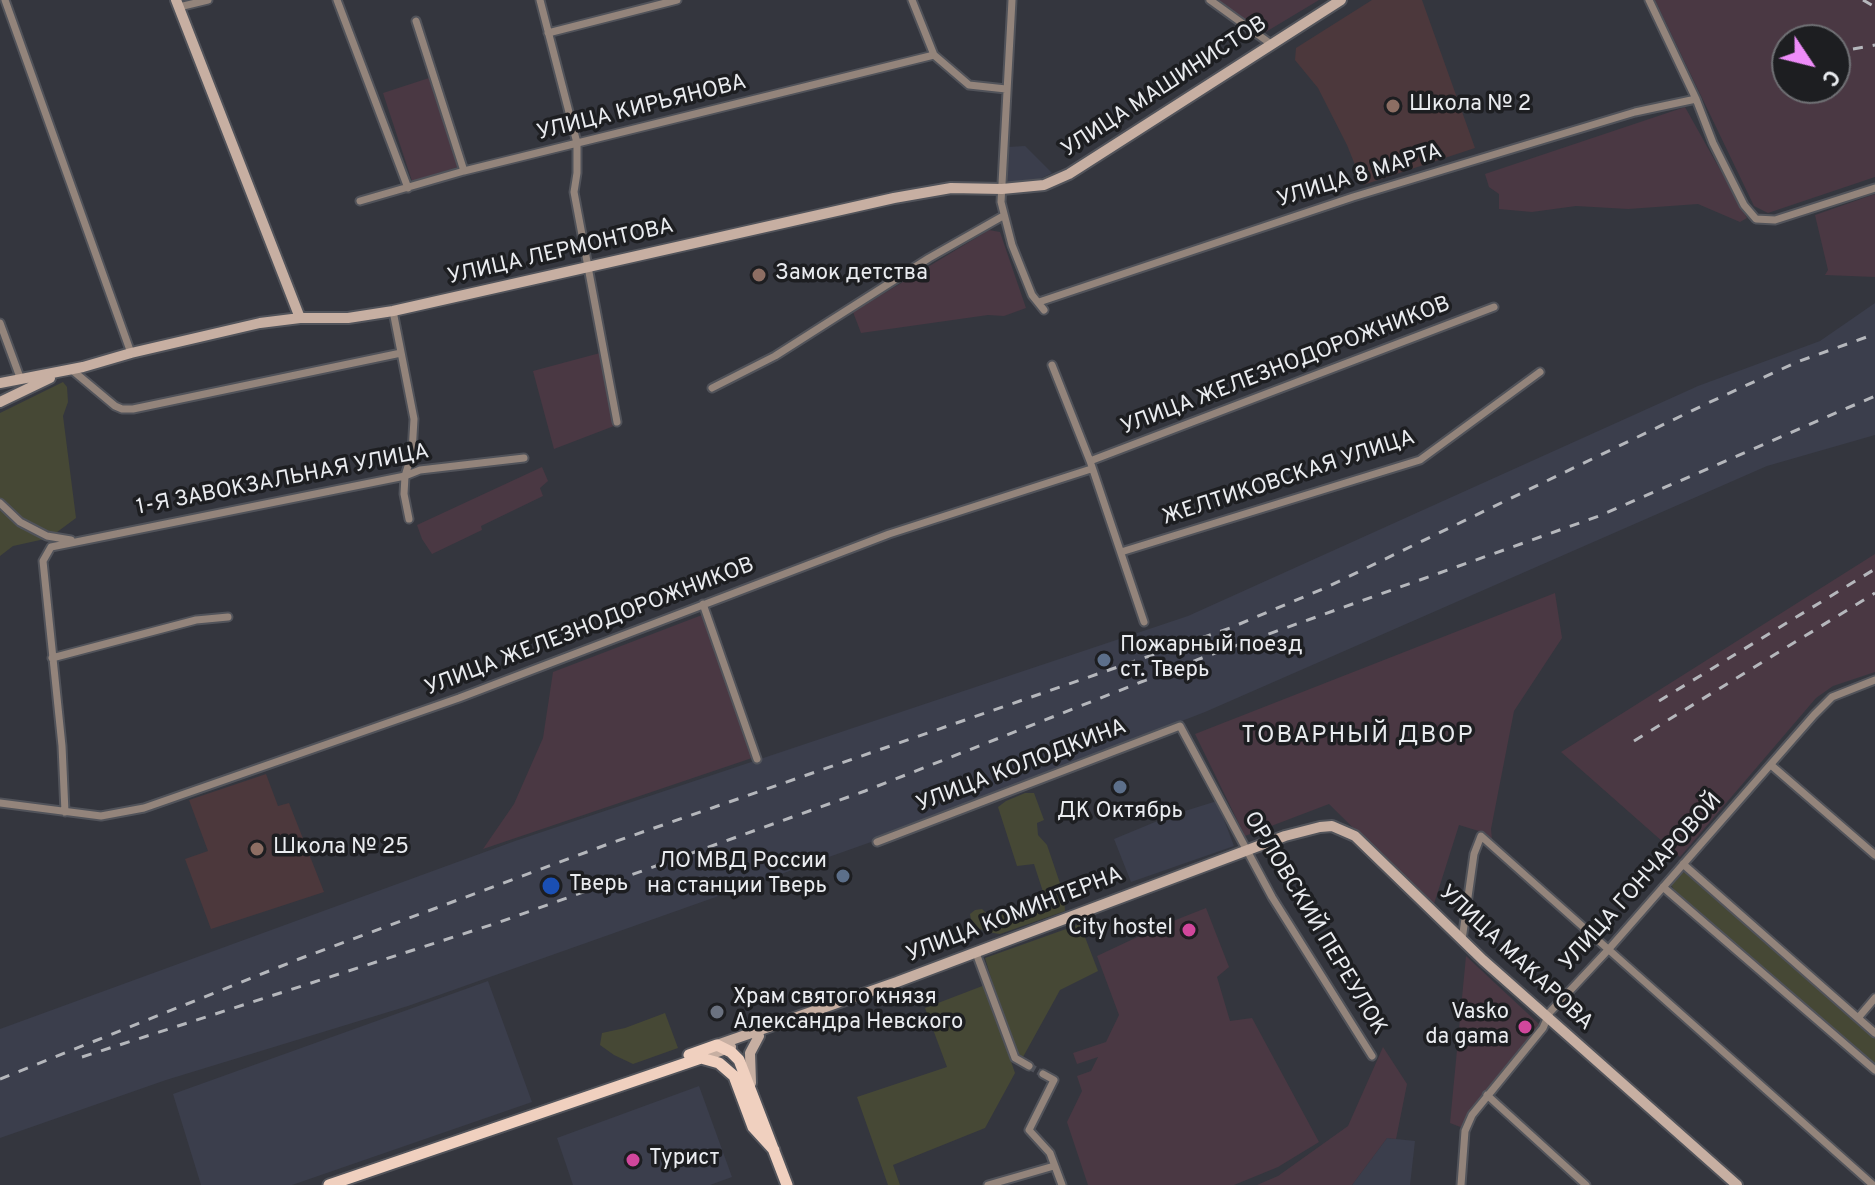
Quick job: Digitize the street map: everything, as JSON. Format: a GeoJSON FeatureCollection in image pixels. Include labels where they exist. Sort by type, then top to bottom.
{"type":"FeatureCollection","features":[{"type":"Feature","properties":{"kind":"main road","name":"УЛИЦА МАШИНИСТОВ"},"geometry":{"type":"LineString","coordinates":[[1002,189],[1038,186],[1064,177],[1341,0]]}},
{"type":"Feature","properties":{"kind":"main road"},"geometry":{"type":"LineString","coordinates":[[178,4],[300,318]]}},
{"type":"Feature","properties":{"kind":"main road","name":"УЛИЦА ЛЕРМОНТОВА"},"geometry":{"type":"LineString","coordinates":[[0,383],[77,369],[260,323],[300,318],[348,318],[393,311],[894,198],[951,188],[1002,189]]}},
{"type":"Feature","properties":{"kind":"main road"},"geometry":{"type":"LineString","coordinates":[[0,402],[77,369]]}},
{"type":"Feature","properties":{"kind":"main road","name":"УЛИЦА МАКАРОВА"},"geometry":{"type":"LineString","coordinates":[[1246,851],[1320,827],[1344,829],[1355,836],[1547,1018],[1737,1185]]}},
{"type":"Feature","properties":{"kind":"main road","name":"УЛИЦА КОМИНТЕРНА"},"geometry":{"type":"LineString","coordinates":[[329,1185],[701,1058],[728,1048],[782,1020],[976,953],[1246,851]]}},
{"type":"Feature","properties":{"kind":"main road"},"geometry":{"type":"LineString","coordinates":[[728,1048],[754,1034]]}},
{"type":"Feature","properties":{"kind":"main road"},"geometry":{"type":"LineString","coordinates":[[751,1086],[750,1053],[754,1034]]}},
{"type":"Feature","properties":{"kind":"main road"},"geometry":{"type":"LineString","coordinates":[[728,1048],[734,1076],[753,1127],[774,1150]]}},
{"type":"Feature","properties":{"kind":"main road"},"geometry":{"type":"LineString","coordinates":[[728,1048],[743,1066],[787,1185]]}},
{"type":"Feature","properties":{"kind":"main road","name":"УЛИЦА КОМИНТЕРНА"},"geometry":{"type":"LineString","coordinates":[[649,1075],[664,1065],[728,1048]]}},
{"type":"Feature","properties":{"kind":"main road"},"geometry":{"type":"LineString","coordinates":[[701,1058],[719,1063],[734,1076]]}},
{"type":"Feature","properties":{"kind":"street"},"geometry":{"type":"LineString","coordinates":[[5,0],[131,353]]}},
{"type":"Feature","properties":{"kind":"street"},"geometry":{"type":"LineString","coordinates":[[178,4],[208,0]]}},
{"type":"Feature","properties":{"kind":"street"},"geometry":{"type":"LineString","coordinates":[[337,0],[408,188]]}},
{"type":"Feature","properties":{"kind":"street"},"geometry":{"type":"LineString","coordinates":[[540,0],[577,143],[574,192],[617,422]]}},
{"type":"Feature","properties":{"kind":"street"},"geometry":{"type":"LineString","coordinates":[[548,33],[677,0]]}},
{"type":"Feature","properties":{"kind":"street"},"geometry":{"type":"LineString","coordinates":[[912,0],[934,55],[969,85],[1006,89]]}},
{"type":"Feature","properties":{"kind":"street"},"geometry":{"type":"LineString","coordinates":[[1012,0],[1003,216],[1032,295],[1044,310]]}},
{"type":"Feature","properties":{"kind":"street"},"geometry":{"type":"LineString","coordinates":[[1210,0],[1271,44]]}},
{"type":"Feature","properties":{"kind":"street"},"geometry":{"type":"LineString","coordinates":[[1649,0],[1696,99],[1713,143],[1744,205],[1756,219],[1775,220],[1875,188]]}},
{"type":"Feature","properties":{"kind":"street"},"geometry":{"type":"LineString","coordinates":[[416,21],[464,171]]}},
{"type":"Feature","properties":{"kind":"street","name":"УЛИЦА КИРЬЯНОВА"},"geometry":{"type":"LineString","coordinates":[[360,201],[464,171],[934,55]]}},
{"type":"Feature","properties":{"kind":"street","name":"УЛИЦА 8 МАРТА"},"geometry":{"type":"LineString","coordinates":[[1039,302],[1368,192],[1635,112],[1696,99]]}},
{"type":"Feature","properties":{"kind":"street"},"geometry":{"type":"LineString","coordinates":[[712,388],[775,356],[929,258],[1003,216]]}},
{"type":"Feature","properties":{"kind":"street","name":"УЛИЦА ЖЕЛЕЗНОДОРОЖНИКОВ"},"geometry":{"type":"LineString","coordinates":[[0,803],[101,816],[144,808],[459,698],[889,534],[1091,465],[1494,307]]}},
{"type":"Feature","properties":{"kind":"street"},"geometry":{"type":"LineString","coordinates":[[393,311],[414,419],[412,453],[405,476],[404,494],[409,519]]}},
{"type":"Feature","properties":{"kind":"street"},"geometry":{"type":"LineString","coordinates":[[0,323],[21,380]]}},
{"type":"Feature","properties":{"kind":"street"},"geometry":{"type":"LineString","coordinates":[[77,369],[115,406],[133,409],[401,353]]}},
{"type":"Feature","properties":{"kind":"street"},"geometry":{"type":"LineString","coordinates":[[1052,365],[1091,465],[1144,622]]}},
{"type":"Feature","properties":{"kind":"street","name":"ЖЕЛТИКОВСКАЯ УЛИЦА"},"geometry":{"type":"LineString","coordinates":[[1121,552],[1420,460],[1540,372]]}},
{"type":"Feature","properties":{"kind":"street","name":"1-Я ЗАВОКЗАЛЬНАЯ УЛИЦА"},"geometry":{"type":"LineString","coordinates":[[52,658],[43,561],[51,547],[405,476],[420,470],[524,458]]}},
{"type":"Feature","properties":{"kind":"street"},"geometry":{"type":"LineString","coordinates":[[0,503],[20,522],[47,536],[73,541]]}},
{"type":"Feature","properties":{"kind":"street"},"geometry":{"type":"LineString","coordinates":[[703,604],[757,759]]}},
{"type":"Feature","properties":{"kind":"street"},"geometry":{"type":"LineString","coordinates":[[65,812],[62,746],[52,658],[196,620],[228,617]]}},
{"type":"Feature","properties":{"kind":"street","name":"УЛИЦА ГОНЧАРОВОЙ"},"geometry":{"type":"LineString","coordinates":[[1461,1185],[1465,1131],[1472,1115],[1543,1028],[1550,1012],[1832,697],[1875,680]]}},
{"type":"Feature","properties":{"kind":"street","name":"УЛИЦА КОЛОДКИНА"},"geometry":{"type":"LineString","coordinates":[[877,842],[1180,726]]}},
{"type":"Feature","properties":{"kind":"street","name":"ОРЛОВСКИЙ ПЕРЕУЛОК"},"geometry":{"type":"LineString","coordinates":[[1180,726],[1272,897],[1372,1056]]}},
{"type":"Feature","properties":{"kind":"street"},"geometry":{"type":"LineString","coordinates":[[1771,765],[1875,855]]}},
{"type":"Feature","properties":{"kind":"street"},"geometry":{"type":"LineString","coordinates":[[1462,940],[1474,854],[1481,836],[1873,1185]]}},
{"type":"Feature","properties":{"kind":"street"},"geometry":{"type":"LineString","coordinates":[[1683,864],[1875,1033]]}},
{"type":"Feature","properties":{"kind":"street"},"geometry":{"type":"LineString","coordinates":[[1663,887],[1875,1070]]}},
{"type":"Feature","properties":{"kind":"street"},"geometry":{"type":"LineString","coordinates":[[976,953],[1015,1058],[1029,1066]]}},
{"type":"Feature","properties":{"kind":"street"},"geometry":{"type":"LineString","coordinates":[[1858,1018],[1875,998]]}},
{"type":"Feature","properties":{"kind":"street"},"geometry":{"type":"LineString","coordinates":[[1043,1074],[1054,1080],[1029,1130],[1050,1153],[1062,1185]]}},
{"type":"Feature","properties":{"kind":"street"},"geometry":{"type":"LineString","coordinates":[[1487,1095],[1586,1185]]}},
{"type":"Feature","properties":{"kind":"street"},"geometry":{"type":"LineString","coordinates":[[988,1185],[1054,1166]]}},
{"type":"Feature","properties":{"kind":"shaded area"},"geometry":{"type":"Polygon","coordinates":[[[1218,0],[1319,0],[1264,33],[1218,0]]]}},
{"type":"Feature","properties":{"kind":"shaded area","name":"Школа № 2"},"geometry":{"type":"Polygon","coordinates":[[[1372,0],[1422,0],[1475,148],[1363,185],[1318,88],[1295,60],[1296,48],[1372,0]]]}},
{"type":"Feature","properties":{"kind":"shaded area"},"geometry":{"type":"Polygon","coordinates":[[[1655,0],[1875,0],[1875,177],[1768,213],[1754,206],[1655,0]]]}},
{"type":"Feature","properties":{"kind":"shaded area"},"geometry":{"type":"Polygon","coordinates":[[[429,78],[458,167],[412,181],[383,93],[429,78]]]}},
{"type":"Feature","properties":{"kind":"shaded area"},"geometry":{"type":"Polygon","coordinates":[[[1685,107],[1747,218],[1740,222],[1698,204],[1628,209],[1576,206],[1532,212],[1499,209],[1499,194],[1489,187],[1485,174],[1685,107]]]}},
{"type":"Feature","properties":{"kind":"shaded area"},"geometry":{"type":"Polygon","coordinates":[[[1025,146],[1052,173],[1029,184],[1008,184],[1008,147],[1025,146]]]}},
{"type":"Feature","properties":{"kind":"shaded area"},"geometry":{"type":"Polygon","coordinates":[[[1875,194],[1875,277],[1825,275],[1828,270],[1815,215],[1875,194]]]}},
{"type":"Feature","properties":{"kind":"shaded area"},"geometry":{"type":"Polygon","coordinates":[[[989,230],[1000,232],[1026,308],[1004,316],[988,315],[861,333],[853,312],[989,230]]]}},
{"type":"Feature","properties":{"kind":"shaded area"},"geometry":{"type":"Polygon","coordinates":[[[1875,303],[1875,435],[1767,466],[1205,712],[905,830],[408,1006],[166,1080],[0,1138],[0,1029],[515,841],[1188,616],[1698,386],[1820,341],[1875,303]]]}},
{"type":"Feature","properties":{"kind":"shaded area"},"geometry":{"type":"Polygon","coordinates":[[[600,353],[614,426],[554,449],[533,371],[600,353]]]}},
{"type":"Feature","properties":{"kind":"shaded area"},"geometry":{"type":"Polygon","coordinates":[[[542,467],[548,481],[540,488],[543,496],[432,554],[417,525],[542,467]]]}},
{"type":"Feature","properties":{"kind":"shaded area"},"geometry":{"type":"Polygon","coordinates":[[[1875,554],[1875,672],[1833,686],[1816,698],[1680,857],[1561,752],[1875,554]]]}},
{"type":"Feature","properties":{"kind":"shaded area","name":"ТОВАРНЫЙ ДВОР"},"geometry":{"type":"Polygon","coordinates":[[[1555,593],[1562,638],[1514,711],[1491,829],[1492,840],[1482,832],[1459,825],[1433,907],[1329,804],[1245,836],[1195,734],[1555,593]]]}},
{"type":"Feature","properties":{"kind":"shaded area"},"geometry":{"type":"Polygon","coordinates":[[[702,615],[752,758],[483,849],[514,804],[543,738],[553,672],[702,615]]]}},
{"type":"Feature","properties":{"kind":"shaded area","name":"Школа № 25"},"geometry":{"type":"Polygon","coordinates":[[[266,774],[278,806],[289,803],[324,892],[211,929],[185,859],[208,851],[189,800],[266,774]]]}},
{"type":"Feature","properties":{"kind":"shaded area"},"geometry":{"type":"Polygon","coordinates":[[[1217,801],[1234,846],[1131,882],[1114,839],[1172,815],[1217,801]]]}},
{"type":"Feature","properties":{"kind":"shaded area"},"geometry":{"type":"Polygon","coordinates":[[[1206,908],[1229,967],[1217,977],[1230,1021],[1252,1018],[1319,1142],[1278,1167],[1234,1185],[1088,1185],[1067,1122],[1082,1091],[1077,1076],[1091,1071],[1098,1057],[1077,1064],[1073,1053],[1106,1042],[1119,1015],[1097,956],[1206,908]]]}},
{"type":"Feature","properties":{"kind":"shaded area"},"geometry":{"type":"Polygon","coordinates":[[[1466,956],[1540,1025],[1483,1094],[1463,1128],[1450,1123],[1466,956]]]}},
{"type":"Feature","properties":{"kind":"shaded area"},"geometry":{"type":"Polygon","coordinates":[[[488,981],[532,1102],[292,1185],[201,1185],[173,1094],[488,981]]]}},
{"type":"Feature","properties":{"kind":"shaded area"},"geometry":{"type":"Polygon","coordinates":[[[1383,1047],[1407,1084],[1396,1139],[1387,1138],[1352,1185],[1257,1185],[1278,1176],[1348,1126],[1383,1047]]]}},
{"type":"Feature","properties":{"kind":"shaded area"},"geometry":{"type":"Polygon","coordinates":[[[699,1086],[732,1177],[710,1185],[573,1185],[557,1138],[699,1086]]]}},
{"type":"Feature","properties":{"kind":"shaded area"},"geometry":{"type":"Polygon","coordinates":[[[1387,1138],[1415,1141],[1410,1185],[1352,1185],[1387,1138]]]}},
{"type":"Feature","properties":{"kind":"green space"},"geometry":{"type":"Polygon","coordinates":[[[63,382],[67,387],[68,402],[63,416],[76,518],[49,538],[13,546],[0,556],[0,413],[63,382]]]}},
{"type":"Feature","properties":{"kind":"green space"},"geometry":{"type":"Polygon","coordinates":[[[1025,793],[1034,793],[1044,820],[1037,823],[1038,835],[1047,845],[1064,895],[1065,911],[1000,934],[987,932],[972,926],[970,914],[975,910],[982,909],[991,918],[1045,898],[1034,864],[1017,866],[998,807],[1025,793]]]}},
{"type":"Feature","properties":{"kind":"green space"},"geometry":{"type":"Polygon","coordinates":[[[1684,872],[1700,881],[1875,1036],[1875,1065],[1677,894],[1671,885],[1684,872]]]}},
{"type":"Feature","properties":{"kind":"green space"},"geometry":{"type":"Polygon","coordinates":[[[1080,924],[1098,971],[1060,990],[1023,1057],[1013,1050],[985,958],[1080,924]]]}},
{"type":"Feature","properties":{"kind":"green space"},"geometry":{"type":"Polygon","coordinates":[[[985,985],[1015,1073],[985,1128],[893,1165],[900,1185],[888,1185],[857,1097],[947,1067],[925,1008],[985,985]]]}},
{"type":"Feature","properties":{"kind":"green space"},"geometry":{"type":"Polygon","coordinates":[[[665,1013],[678,1048],[633,1064],[600,1045],[602,1033],[665,1013]]]}},
{"type":"Feature","properties":{"kind":"tunnel"},"geometry":{"type":"LineString","coordinates":[[1029,1066],[1043,1074]]}},
{"type":"Feature","properties":{"kind":"railway"},"geometry":{"type":"LineString","coordinates":[[1863,0],[1875,7]]}},
{"type":"Feature","properties":{"kind":"railway"},"geometry":{"type":"LineString","coordinates":[[1853,49],[1875,45]]}},
{"type":"Feature","properties":{"kind":"railway"},"geometry":{"type":"LineString","coordinates":[[0,1079],[299,959],[611,843],[1230,628],[1325,588],[1797,362],[1875,334]]}},
{"type":"Feature","properties":{"kind":"railway"},"geometry":{"type":"LineString","coordinates":[[82,1057],[497,923],[865,791],[1207,656],[1599,516],[1875,396]]}},
{"type":"Feature","properties":{"kind":"railway"},"geometry":{"type":"LineString","coordinates":[[1659,701],[1875,569]]}},
{"type":"Feature","properties":{"kind":"railway"},"geometry":{"type":"LineString","coordinates":[[1634,741],[1875,593]]}},
{"type":"Feature","properties":{"kind":"place","name":"Школа № 2"},"geometry":{"type":"Point","coordinates":[1393,106]}},
{"type":"Feature","properties":{"kind":"place","name":"Замок детства"},"geometry":{"type":"Point","coordinates":[759,275]}},
{"type":"Feature","properties":{"kind":"place","name":"Пожарный поезд ст. Тверь"},"geometry":{"type":"Point","coordinates":[1104,660]}},
{"type":"Feature","properties":{"kind":"place","name":"ДК Октябрь"},"geometry":{"type":"Point","coordinates":[1120,787]}},
{"type":"Feature","properties":{"kind":"place","name":"Школа № 25"},"geometry":{"type":"Point","coordinates":[257,849]}},
{"type":"Feature","properties":{"kind":"place","name":"ЛО МВД России на станции Тверь"},"geometry":{"type":"Point","coordinates":[843,876]}},
{"type":"Feature","properties":{"kind":"place","name":"Тверь"},"geometry":{"type":"Point","coordinates":[551,886]}},
{"type":"Feature","properties":{"kind":"place","name":"City hostel"},"geometry":{"type":"Point","coordinates":[1189,930]}},
{"type":"Feature","properties":{"kind":"place","name":"Храм святого князя Александра Невского"},"geometry":{"type":"Point","coordinates":[717,1012]}},
{"type":"Feature","properties":{"kind":"place","name":"Vasko da gama"},"geometry":{"type":"Point","coordinates":[1525,1027]}},
{"type":"Feature","properties":{"kind":"place","name":"Турист"},"geometry":{"type":"Point","coordinates":[633,1160]}},
{"type":"Feature","properties":{"kind":"district","name":"ТОВАРНЫЙ ДВОР"},"geometry":{"type":"Point","coordinates":[1358,737]}}]}
